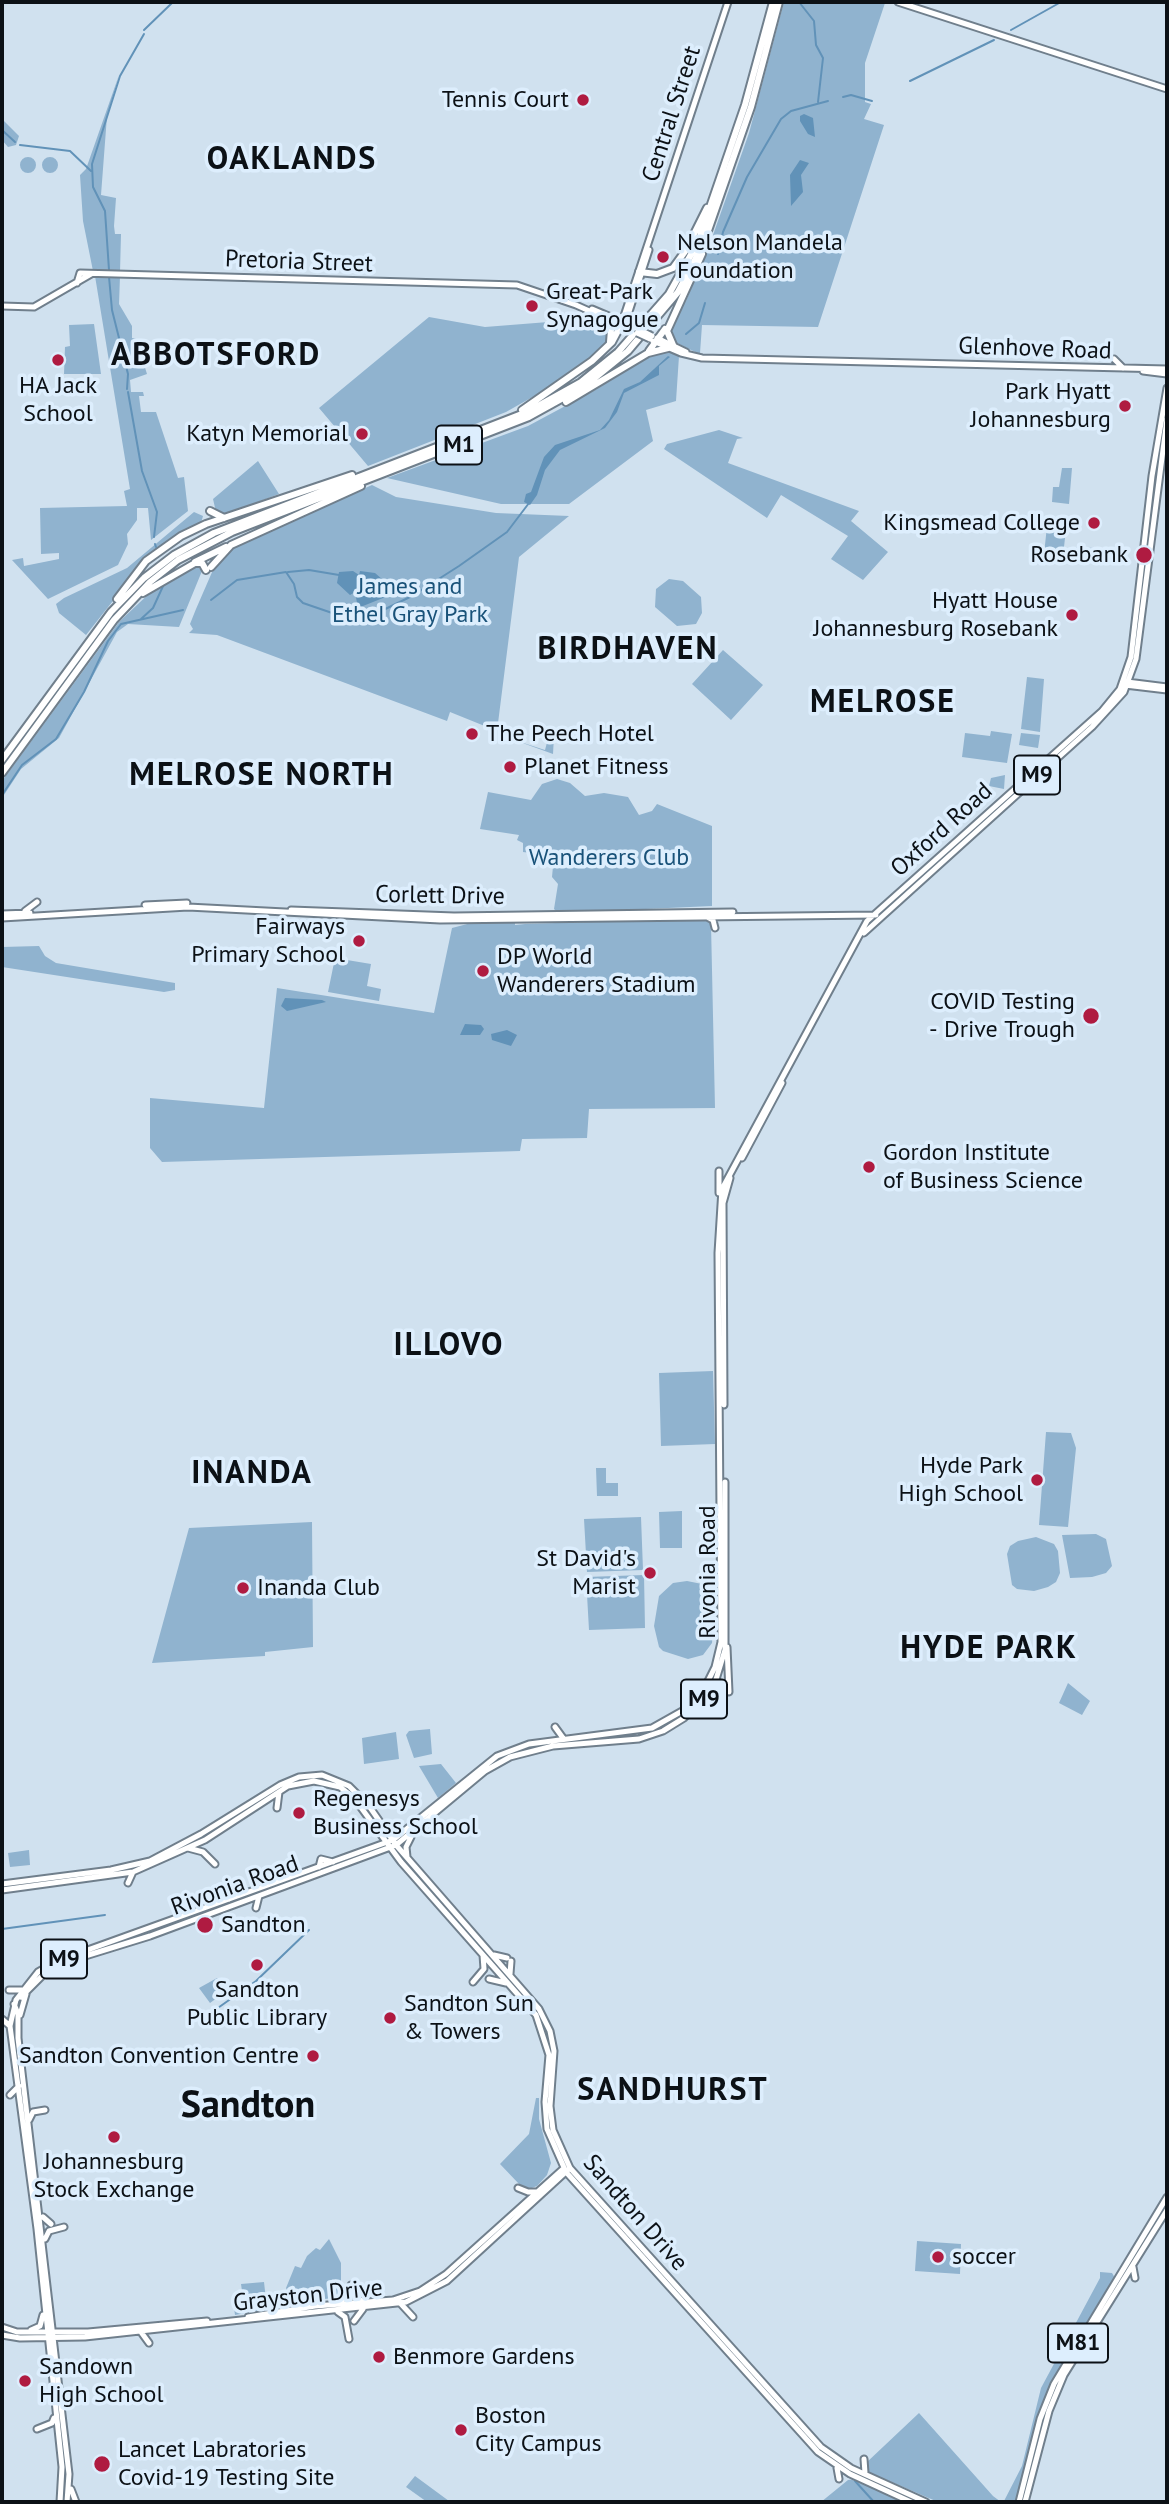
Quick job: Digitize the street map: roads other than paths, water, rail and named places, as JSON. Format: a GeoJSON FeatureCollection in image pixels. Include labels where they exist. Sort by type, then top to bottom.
{"type":"FeatureCollection","features":[{"type":"Feature","properties":{"kind":"highway","name":"M1"},"geometry":{"type":"LineString","coordinates":[[2,760],[101,625],[144,578],[201,539],[493,425],[564,393],[608,362],[639,332],[686,267],[703,231],[773,2]]}},
{"type":"Feature","properties":{"kind":"highway","name":"M1"},"geometry":{"type":"LineString","coordinates":[[2,773],[114,620],[150,582],[198,548],[538,413],[598,376],[643,336],[678,292],[703,246],[751,107],[779,2]]}},
{"type":"Feature","properties":{"kind":"highway"},"geometry":{"type":"LineString","coordinates":[[641,272],[664,273],[676,264],[700,225],[721,178]]}},
{"type":"Feature","properties":{"kind":"highway"},"geometry":{"type":"LineString","coordinates":[[538,413],[544,414],[586,392],[648,353],[671,347],[666,332],[696,272],[703,246]]}},
{"type":"Feature","properties":{"kind":"highway"},"geometry":{"type":"LineString","coordinates":[[605,316],[611,332],[608,347]]}},
{"type":"Feature","properties":{"kind":"highway"},"geometry":{"type":"LineString","coordinates":[[648,353],[654,339],[673,318]]}},
{"type":"Feature","properties":{"kind":"highway"},"geometry":{"type":"LineString","coordinates":[[493,425],[540,400],[608,347],[623,324]]}},
{"type":"Feature","properties":{"kind":"highway"},"geometry":{"type":"LineString","coordinates":[[101,625],[151,557],[181,536],[224,517],[364,471],[381,468]]}},
{"type":"Feature","properties":{"kind":"highway"},"geometry":{"type":"LineString","coordinates":[[114,620],[147,590],[187,566],[320,506],[368,480]]}},
{"type":"Feature","properties":{"kind":"highway"},"geometry":{"type":"LineString","coordinates":[[210,511],[224,517]]}},
{"type":"Feature","properties":{"kind":"highway"},"geometry":{"type":"LineString","coordinates":[[187,566],[199,562],[209,569],[231,545]]}},
{"type":"Feature","properties":{"kind":"main road","name":"Central Street"},"geometry":{"type":"LineString","coordinates":[[623,324],[727,2]]}},
{"type":"Feature","properties":{"kind":"main road"},"geometry":{"type":"LineString","coordinates":[[898,2],[1167,89]]}},
{"type":"Feature","properties":{"kind":"main road","name":"Central Street"},"geometry":{"type":"LineString","coordinates":[[623,324],[641,272]]}},
{"type":"Feature","properties":{"kind":"main road","name":"Pretoria Street"},"geometry":{"type":"LineString","coordinates":[[77,283],[80,273],[92,273],[517,285]]}},
{"type":"Feature","properties":{"kind":"main road"},"geometry":{"type":"LineString","coordinates":[[2,306],[34,307],[92,273]]}},
{"type":"Feature","properties":{"kind":"main road","name":"Glenhove Road"},"geometry":{"type":"LineString","coordinates":[[517,285],[605,316],[682,352],[706,357],[1167,371]]}},
{"type":"Feature","properties":{"kind":"main road"},"geometry":{"type":"LineString","coordinates":[[605,316],[616,317],[625,313]]}},
{"type":"Feature","properties":{"kind":"main road"},"geometry":{"type":"LineString","coordinates":[[1114,359],[1117,365],[1129,370]]}},
{"type":"Feature","properties":{"kind":"main road","name":"Glenhove Road"},"geometry":{"type":"LineString","coordinates":[[1137,370],[1167,371]]}},
{"type":"Feature","properties":{"kind":"main road"},"geometry":{"type":"LineString","coordinates":[[1154,372],[1165,375],[1167,389]]}},
{"type":"Feature","properties":{"kind":"main road","name":"Oxford Road"},"geometry":{"type":"LineString","coordinates":[[1126,683],[1152,476],[1167,389]]}},
{"type":"Feature","properties":{"kind":"main road","name":"Oxford Road"},"geometry":{"type":"LineString","coordinates":[[721,1215],[719,1199],[727,1178],[867,921],[1090,724],[1126,683],[1140,632],[1167,419]]}},
{"type":"Feature","properties":{"kind":"main road"},"geometry":{"type":"LineString","coordinates":[[1126,683],[1167,688]]}},
{"type":"Feature","properties":{"kind":"main road"},"geometry":{"type":"LineString","coordinates":[[19,913],[32,909],[37,902]]}},
{"type":"Feature","properties":{"kind":"main road","name":"Corlett Drive"},"geometry":{"type":"LineString","coordinates":[[2,916],[173,904],[436,916],[879,913]]}},
{"type":"Feature","properties":{"kind":"main road","name":"Corlett Drive"},"geometry":{"type":"LineString","coordinates":[[2,916],[188,906],[440,920],[879,913]]}},
{"type":"Feature","properties":{"kind":"main road"},"geometry":{"type":"LineString","coordinates":[[864,913],[867,921]]}},
{"type":"Feature","properties":{"kind":"main road","name":"Oxford Road"},"geometry":{"type":"LineString","coordinates":[[721,1215],[723,1198],[730,1179],[859,940],[879,913]]}},
{"type":"Feature","properties":{"kind":"main road"},"geometry":{"type":"LineString","coordinates":[[701,916],[712,919],[715,928]]}},
{"type":"Feature","properties":{"kind":"main road"},"geometry":{"type":"LineString","coordinates":[[719,1171],[719,1199]]}},
{"type":"Feature","properties":{"kind":"main road","name":"Rivonia Road"},"geometry":{"type":"LineString","coordinates":[[25,1989],[49,1971],[69,1961],[205,1916],[391,1844],[423,1825],[485,1771],[517,1754],[552,1746],[639,1739],[673,1726],[698,1707],[714,1686],[726,1644],[721,1215]]}},
{"type":"Feature","properties":{"kind":"main road","name":"Rivonia Road"},"geometry":{"type":"LineString","coordinates":[[391,1844],[489,1760],[519,1746],[628,1734],[662,1724],[684,1710],[701,1693],[718,1659],[721,1642],[721,1215]]}},
{"type":"Feature","properties":{"kind":"main road"},"geometry":{"type":"LineString","coordinates":[[718,1659],[726,1625]]}},
{"type":"Feature","properties":{"kind":"main road"},"geometry":{"type":"LineString","coordinates":[[726,1644],[729,1692]]}},
{"type":"Feature","properties":{"kind":"main road"},"geometry":{"type":"LineString","coordinates":[[540,1742],[555,1729],[560,1737],[569,1739]]}},
{"type":"Feature","properties":{"kind":"main road"},"geometry":{"type":"LineString","coordinates":[[2,1887],[111,1870],[156,1858],[280,1785],[307,1776],[328,1777],[342,1782],[355,1791],[389,1831],[402,1834]]}},
{"type":"Feature","properties":{"kind":"main road"},"geometry":{"type":"LineString","coordinates":[[2,1887],[118,1876],[133,1872],[188,1848],[279,1792],[304,1782],[332,1783],[354,1798],[391,1844]]}},
{"type":"Feature","properties":{"kind":"main road"},"geometry":{"type":"LineString","coordinates":[[262,1803],[277,1807],[279,1792]]}},
{"type":"Feature","properties":{"kind":"main road"},"geometry":{"type":"LineString","coordinates":[[373,1812],[391,1844]]}},
{"type":"Feature","properties":{"kind":"main road"},"geometry":{"type":"LineString","coordinates":[[412,1864],[406,1853],[407,1844],[423,1825]]}},
{"type":"Feature","properties":{"kind":"main road"},"geometry":{"type":"LineString","coordinates":[[365,1854],[378,1841],[376,1827]]}},
{"type":"Feature","properties":{"kind":"main road","name":"Sandton Drive"},"geometry":{"type":"LineString","coordinates":[[391,1844],[412,1864],[522,1996],[540,2022],[548,2047],[545,2116],[556,2155],[816,2443],[833,2457],[926,2502]]}},
{"type":"Feature","properties":{"kind":"main road","name":"Sandton Drive"},"geometry":{"type":"LineString","coordinates":[[391,1844],[413,1875],[539,2009],[550,2031],[555,2061],[551,2118],[556,2140],[567,2168],[586,2196],[813,2446],[836,2466],[911,2502]]}},
{"type":"Feature","properties":{"kind":"main road"},"geometry":{"type":"LineString","coordinates":[[188,1848],[203,1852],[215,1864]]}},
{"type":"Feature","properties":{"kind":"main road"},"geometry":{"type":"LineString","coordinates":[[365,1854],[389,1855],[413,1875]]}},
{"type":"Feature","properties":{"kind":"main road","name":"Rivonia Road"},"geometry":{"type":"LineString","coordinates":[[64,2502],[50,2358],[44,2244],[40,2211],[26,2152],[10,2026],[14,2004],[38,1972],[57,1961],[317,1869],[321,1859],[336,1861],[365,1854]]}},
{"type":"Feature","properties":{"kind":"main road"},"geometry":{"type":"LineString","coordinates":[[128,1883],[133,1872]]}},
{"type":"Feature","properties":{"kind":"main road"},"geometry":{"type":"LineString","coordinates":[[287,1880],[301,1881]]}},
{"type":"Feature","properties":{"kind":"main road"},"geometry":{"type":"LineString","coordinates":[[224,1903],[233,1896],[231,1885]]}},
{"type":"Feature","properties":{"kind":"main road"},"geometry":{"type":"LineString","coordinates":[[256,1908],[259,1896]]}},
{"type":"Feature","properties":{"kind":"main road"},"geometry":{"type":"LineString","coordinates":[[177,1920],[205,1916]]}},
{"type":"Feature","properties":{"kind":"main road"},"geometry":{"type":"LineString","coordinates":[[483,1949],[499,1958],[509,1959],[509,1971],[514,1980]]}},
{"type":"Feature","properties":{"kind":"main road"},"geometry":{"type":"LineString","coordinates":[[473,1982],[485,1965],[483,1949]]}},
{"type":"Feature","properties":{"kind":"main road"},"geometry":{"type":"LineString","coordinates":[[489,1979],[503,1981],[522,1996]]}},
{"type":"Feature","properties":{"kind":"main road"},"geometry":{"type":"LineString","coordinates":[[9,1990],[25,1989],[18,2022]]}},
{"type":"Feature","properties":{"kind":"main road","name":"Rivonia Road"},"geometry":{"type":"LineString","coordinates":[[14,2004],[18,2022],[44,2311],[55,2349],[69,2474],[70,2486],[64,2502]]}},
{"type":"Feature","properties":{"kind":"main road"},"geometry":{"type":"LineString","coordinates":[[2,2019],[10,2026]]}},
{"type":"Feature","properties":{"kind":"main road"},"geometry":{"type":"LineString","coordinates":[[10,2095],[19,2086]]}},
{"type":"Feature","properties":{"kind":"main road"},"geometry":{"type":"LineString","coordinates":[[28,2127],[32,2113],[45,2110]]}},
{"type":"Feature","properties":{"kind":"main road"},"geometry":{"type":"LineString","coordinates":[[18,2147],[26,2152]]}},
{"type":"Feature","properties":{"kind":"main road"},"geometry":{"type":"LineString","coordinates":[[546,2184],[558,2166],[556,2155]]}},
{"type":"Feature","properties":{"kind":"main road","name":"Grayston Drive"},"geometry":{"type":"LineString","coordinates":[[2,2335],[27,2338],[213,2321],[315,2306],[400,2304],[444,2283],[556,2182],[567,2168]]}},
{"type":"Feature","properties":{"kind":"main road","name":"Grayston Drive"},"geometry":{"type":"LineString","coordinates":[[2,2328],[14,2332],[85,2337],[334,2311],[399,2299],[431,2285],[567,2168]]}},
{"type":"Feature","properties":{"kind":"main road"},"geometry":{"type":"LineString","coordinates":[[556,2182],[570,2181],[586,2196]]}},
{"type":"Feature","properties":{"kind":"main road"},"geometry":{"type":"LineString","coordinates":[[518,2188],[529,2193],[538,2191]]}},
{"type":"Feature","properties":{"kind":"main road","name":"M81"},"geometry":{"type":"LineString","coordinates":[[1019,2502],[1040,2418],[1054,2384],[1167,2197]]}},
{"type":"Feature","properties":{"kind":"main road","name":"M81"},"geometry":{"type":"LineString","coordinates":[[1025,2502],[1054,2397],[1122,2280],[1167,2210]]}},
{"type":"Feature","properties":{"kind":"main road"},"geometry":{"type":"LineString","coordinates":[[40,2211],[45,2221],[51,2224]]}},
{"type":"Feature","properties":{"kind":"main road"},"geometry":{"type":"LineString","coordinates":[[44,2244],[49,2231],[64,2227]]}},
{"type":"Feature","properties":{"kind":"main road"},"geometry":{"type":"LineString","coordinates":[[1122,2280],[1134,2277],[1132,2272],[1135,2261]]}},
{"type":"Feature","properties":{"kind":"main road"},"geometry":{"type":"LineString","coordinates":[[315,2306],[341,2301],[349,2287],[356,2298],[366,2305],[357,2313],[354,2322]]}},
{"type":"Feature","properties":{"kind":"main road"},"geometry":{"type":"LineString","coordinates":[[275,2301],[291,2310]]}},
{"type":"Feature","properties":{"kind":"main road"},"geometry":{"type":"LineString","coordinates":[[400,2304],[413,2317]]}},
{"type":"Feature","properties":{"kind":"main road"},"geometry":{"type":"LineString","coordinates":[[14,2332],[38,2328],[44,2311]]}},
{"type":"Feature","properties":{"kind":"main road"},"geometry":{"type":"LineString","coordinates":[[334,2311],[344,2316],[349,2339]]}},
{"type":"Feature","properties":{"kind":"main road"},"geometry":{"type":"LineString","coordinates":[[141,2332],[149,2343]]}},
{"type":"Feature","properties":{"kind":"main road"},"geometry":{"type":"LineString","coordinates":[[55,2349],[62,2340],[85,2337]]}},
{"type":"Feature","properties":{"kind":"main road"},"geometry":{"type":"LineString","coordinates":[[27,2338],[44,2343],[50,2358]]}},
{"type":"Feature","properties":{"kind":"main road"},"geometry":{"type":"LineString","coordinates":[[37,2429],[53,2422],[56,2413]]}},
{"type":"Feature","properties":{"kind":"main road"},"geometry":{"type":"LineString","coordinates":[[864,2459],[863,2467],[867,2475]]}},
{"type":"Feature","properties":{"kind":"main road"},"geometry":{"type":"LineString","coordinates":[[836,2466],[839,2479]]}},
{"type":"Feature","properties":{"kind":"main road"},"geometry":{"type":"LineString","coordinates":[[64,2502],[69,2474]]}},
{"type":"Feature","properties":{"kind":"main road"},"geometry":{"type":"LineString","coordinates":[[70,2486],[76,2502]]}},
{"type":"Feature","properties":{"kind":"waterway"},"geometry":{"type":"LineString","coordinates":[[144,30],[173,2]]}},
{"type":"Feature","properties":{"kind":"waterway"},"geometry":{"type":"LineString","coordinates":[[799,2],[814,21],[816,45],[823,58],[818,102]]}},
{"type":"Feature","properties":{"kind":"waterway"},"geometry":{"type":"LineString","coordinates":[[1011,30],[1061,2]]}},
{"type":"Feature","properties":{"kind":"waterway"},"geometry":{"type":"LineString","coordinates":[[109,270],[105,211],[93,187],[92,164],[120,76],[144,34]]}},
{"type":"Feature","properties":{"kind":"waterway"},"geometry":{"type":"LineString","coordinates":[[910,81],[994,40]]}},
{"type":"Feature","properties":{"kind":"waterway"},"geometry":{"type":"LineString","coordinates":[[843,97],[851,95],[872,101]]}},
{"type":"Feature","properties":{"kind":"waterway"},"geometry":{"type":"LineString","coordinates":[[718,254],[723,232],[747,177],[781,119],[791,111],[828,101]]}},
{"type":"Feature","properties":{"kind":"waterway"},"geometry":{"type":"LineString","coordinates":[[2,130],[15,142]]}},
{"type":"Feature","properties":{"kind":"waterway"},"geometry":{"type":"LineString","coordinates":[[20,145],[70,151],[91,171]]}},
{"type":"Feature","properties":{"kind":"waterway"},"geometry":{"type":"LineString","coordinates":[[109,277],[112,310],[128,374],[127,389]]}},
{"type":"Feature","properties":{"kind":"waterway"},"geometry":{"type":"LineString","coordinates":[[686,334],[699,323],[705,303]]}},
{"type":"Feature","properties":{"kind":"waterway"},"geometry":{"type":"LineString","coordinates":[[128,392],[142,471],[157,512],[154,537]]}},
{"type":"Feature","properties":{"kind":"waterway"},"geometry":{"type":"LineString","coordinates":[[211,600],[237,580],[286,572],[294,584],[297,597],[303,603],[338,615],[373,615],[412,596],[507,532],[529,503]]}},
{"type":"Feature","properties":{"kind":"waterway"},"geometry":{"type":"LineString","coordinates":[[288,572],[309,570],[339,575]]}},
{"type":"Feature","properties":{"kind":"waterway"},"geometry":{"type":"LineString","coordinates":[[141,619],[153,608],[164,584]]}},
{"type":"Feature","properties":{"kind":"waterway"},"geometry":{"type":"LineString","coordinates":[[2,795],[22,765],[56,739],[84,692],[108,641],[121,624],[183,610]]}},
{"type":"Feature","properties":{"kind":"waterway"},"geometry":{"type":"LineString","coordinates":[[2,1929],[105,1915]]}},
{"type":"Feature","properties":{"kind":"waterway"},"geometry":{"type":"LineString","coordinates":[[215,2010],[256,1981],[309,1930]]}},
{"type":"Feature","properties":{"kind":"waterway"},"geometry":{"type":"LineString","coordinates":[[855,2481],[874,2502]]}},
{"type":"Feature","properties":{"kind":"place","name":"Tennis Court"},"geometry":{"type":"Point","coordinates":[583,100]}},
{"type":"Feature","properties":{"kind":"place","name":"Nelson Mandela Foundation"},"geometry":{"type":"Point","coordinates":[663,257]}},
{"type":"Feature","properties":{"kind":"place","name":"Great-Park Synagogue"},"geometry":{"type":"Point","coordinates":[532,306]}},
{"type":"Feature","properties":{"kind":"place","name":"HA Jack School"},"geometry":{"type":"Point","coordinates":[58,360]}},
{"type":"Feature","properties":{"kind":"place","name":"Park Hyatt Johannesburg"},"geometry":{"type":"Point","coordinates":[1125,406]}},
{"type":"Feature","properties":{"kind":"place","name":"Katyn Memorial"},"geometry":{"type":"Point","coordinates":[362,434]}},
{"type":"Feature","properties":{"kind":"place","name":"Kingsmead College"},"geometry":{"type":"Point","coordinates":[1094,523]}},
{"type":"Feature","properties":{"kind":"place","name":"Rosebank"},"geometry":{"type":"Point","coordinates":[1144,555]}},
{"type":"Feature","properties":{"kind":"place","name":"Hyatt House Johannesburg Rosebank"},"geometry":{"type":"Point","coordinates":[1072,615]}},
{"type":"Feature","properties":{"kind":"place","name":"The Peech Hotel"},"geometry":{"type":"Point","coordinates":[472,734]}},
{"type":"Feature","properties":{"kind":"place","name":"Planet Fitness"},"geometry":{"type":"Point","coordinates":[510,767]}},
{"type":"Feature","properties":{"kind":"place","name":"Fairways Primary School"},"geometry":{"type":"Point","coordinates":[359,941]}},
{"type":"Feature","properties":{"kind":"place","name":"DP World Wanderers Stadium"},"geometry":{"type":"Point","coordinates":[483,971]}},
{"type":"Feature","properties":{"kind":"place","name":"COVID Testing - Drive Trough"},"geometry":{"type":"Point","coordinates":[1091,1016]}},
{"type":"Feature","properties":{"kind":"place","name":"Gordon Institute of Business Science"},"geometry":{"type":"Point","coordinates":[869,1167]}},
{"type":"Feature","properties":{"kind":"place","name":"Hyde Park High School"},"geometry":{"type":"Point","coordinates":[1037,1480]}},
{"type":"Feature","properties":{"kind":"place","name":"St David's Marist"},"geometry":{"type":"Point","coordinates":[650,1573]}},
{"type":"Feature","properties":{"kind":"place","name":"Inanda Club"},"geometry":{"type":"Point","coordinates":[243,1588]}},
{"type":"Feature","properties":{"kind":"place","name":"Regenesys Business School"},"geometry":{"type":"Point","coordinates":[299,1813]}},
{"type":"Feature","properties":{"kind":"place","name":"Sandton"},"geometry":{"type":"Point","coordinates":[205,1925]}},
{"type":"Feature","properties":{"kind":"place","name":"Sandton Public Library"},"geometry":{"type":"Point","coordinates":[257,1965]}},
{"type":"Feature","properties":{"kind":"place","name":"Sandton Sun & Towers"},"geometry":{"type":"Point","coordinates":[390,2018]}},
{"type":"Feature","properties":{"kind":"place","name":"Sandton Convention Centre"},"geometry":{"type":"Point","coordinates":[313,2056]}},
{"type":"Feature","properties":{"kind":"place","name":"Johannesburg Stock Exchange"},"geometry":{"type":"Point","coordinates":[114,2137]}},
{"type":"Feature","properties":{"kind":"place","name":"soccer"},"geometry":{"type":"Point","coordinates":[938,2257]}},
{"type":"Feature","properties":{"kind":"place","name":"Benmore Gardens"},"geometry":{"type":"Point","coordinates":[379,2357]}},
{"type":"Feature","properties":{"kind":"place","name":"Sandown High School"},"geometry":{"type":"Point","coordinates":[25,2381]}},
{"type":"Feature","properties":{"kind":"place","name":"Boston City Campus"},"geometry":{"type":"Point","coordinates":[461,2430]}},
{"type":"Feature","properties":{"kind":"place","name":"Lancet Labratories Covid-19 Testing Site"},"geometry":{"type":"Point","coordinates":[102,2464]}},
{"type":"Feature","properties":{"kind":"district","name":"OAKLANDS"},"geometry":{"type":"Point","coordinates":[292,160]}},
{"type":"Feature","properties":{"kind":"district","name":"ABBOTSFORD"},"geometry":{"type":"Point","coordinates":[216,356]}},
{"type":"Feature","properties":{"kind":"district","name":"BIRDHAVEN"},"geometry":{"type":"Point","coordinates":[628,650]}},
{"type":"Feature","properties":{"kind":"district","name":"MELROSE"},"geometry":{"type":"Point","coordinates":[883,703]}},
{"type":"Feature","properties":{"kind":"district","name":"MELROSE NORTH"},"geometry":{"type":"Point","coordinates":[262,776]}},
{"type":"Feature","properties":{"kind":"district","name":"ILLOVO"},"geometry":{"type":"Point","coordinates":[449,1346]}},
{"type":"Feature","properties":{"kind":"district","name":"INANDA"},"geometry":{"type":"Point","coordinates":[252,1474]}},
{"type":"Feature","properties":{"kind":"district","name":"HYDE PARK"},"geometry":{"type":"Point","coordinates":[989,1649]}},
{"type":"Feature","properties":{"kind":"district","name":"SANDHURST"},"geometry":{"type":"Point","coordinates":[673,2091]}},
{"type":"Feature","properties":{"kind":"district","name":"Sandton"},"geometry":{"type":"Point","coordinates":[248,2106]}},
{"type":"Feature","properties":{"kind":"park label","name":"James and Ethel Gray Park"},"geometry":{"type":"Point","coordinates":[410,601]}},
{"type":"Feature","properties":{"kind":"park label","name":"Wanderers Club"},"geometry":{"type":"Point","coordinates":[609,858]}}]}
